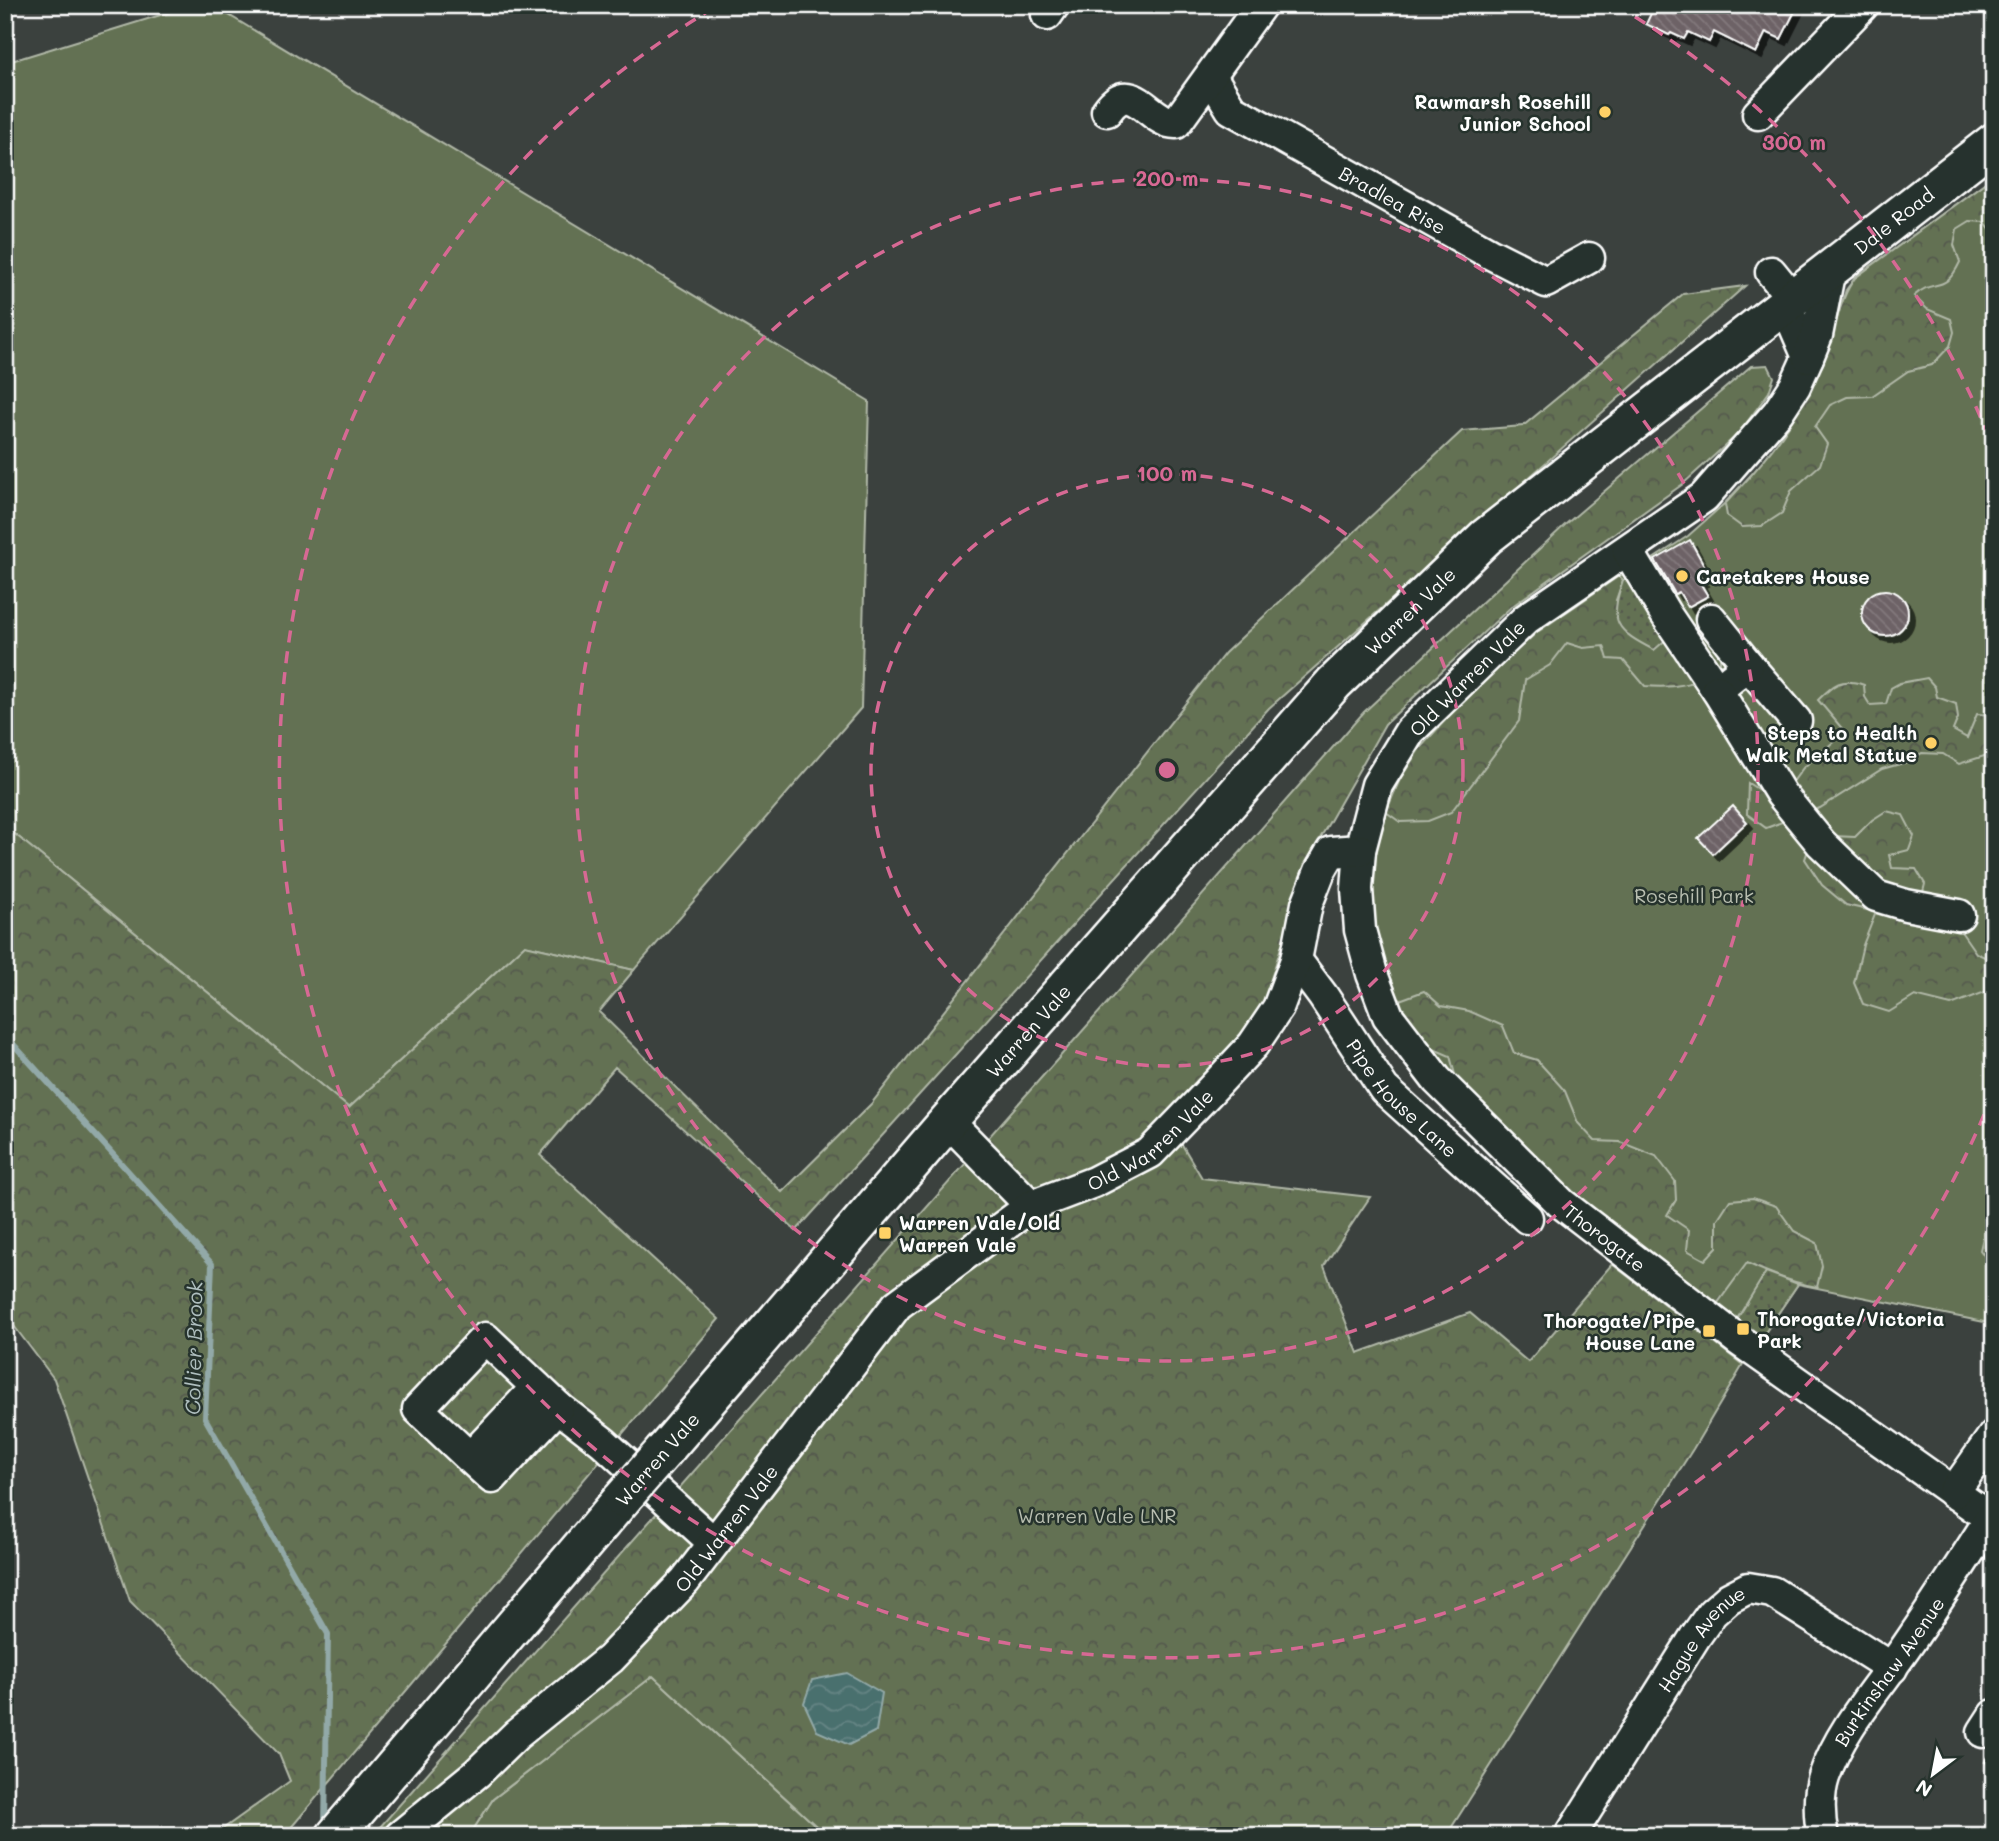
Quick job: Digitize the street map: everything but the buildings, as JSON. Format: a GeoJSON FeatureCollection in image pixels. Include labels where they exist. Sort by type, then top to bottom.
{"type":"FeatureCollection","features":[{"type":"Feature","properties":{"kind":"main road","name":"Dale Road"},"geometry":{"type":"LineString","coordinates":[[1781,294],[1830,269],[1994,142]]}},
{"type":"Feature","properties":{"kind":"main road","name":"Warren Vale"},"geometry":{"type":"LineString","coordinates":[[335,1836],[948,1121],[1334,683],[1486,537],[1781,294]]}},
{"type":"Feature","properties":{"kind":"street"},"geometry":{"type":"LineString","coordinates":[[1107,111],[1119,99],[1133,99],[1166,121],[1176,123],[1261,5]]}},
{"type":"Feature","properties":{"kind":"street"},"geometry":{"type":"LineString","coordinates":[[1758,114],[1863,5]]}},
{"type":"Feature","properties":{"kind":"street","name":"Bradlea Rise"},"geometry":{"type":"LineString","coordinates":[[1211,76],[1231,109],[1546,282],[1589,258]]}},
{"type":"Feature","properties":{"kind":"street","name":"Old Warren Vale"},"geometry":{"type":"LineString","coordinates":[[400,1836],[477,1773],[516,1735],[610,1659],[685,1581],[897,1305],[1031,1206],[1094,1182],[1150,1153],[1253,1045],[1278,1008],[1296,960],[1307,904],[1320,871],[1331,852],[1360,849],[1377,785],[1410,731],[1526,619],[1704,497],[1778,412],[1796,386],[1817,335],[1830,269]]}},
{"type":"Feature","properties":{"kind":"street"},"geometry":{"type":"LineString","coordinates":[[1781,294],[1808,357]]}},
{"type":"Feature","properties":{"kind":"street"},"geometry":{"type":"LineString","coordinates":[[1628,551],[1781,794],[1821,843],[1876,896],[1959,915]]}},
{"type":"Feature","properties":{"kind":"street"},"geometry":{"type":"LineString","coordinates":[[1712,619],[1797,721]]}},
{"type":"Feature","properties":{"kind":"street"},"geometry":{"type":"LineString","coordinates":[[1717,690],[1748,665]]}},
{"type":"Feature","properties":{"kind":"street","name":"Thorogate"},"geometry":{"type":"LineString","coordinates":[[1360,849],[1357,889],[1360,930],[1372,974],[1388,1016],[1437,1080],[1561,1202],[1737,1339],[1992,1520]]}},
{"type":"Feature","properties":{"kind":"street","name":"Pipe House Lane"},"geometry":{"type":"LineString","coordinates":[[1296,960],[1384,1089],[1527,1218]]}},
{"type":"Feature","properties":{"kind":"street"},"geometry":{"type":"LineString","coordinates":[[948,1121],[1031,1206]]}},
{"type":"Feature","properties":{"kind":"street"},"geometry":{"type":"LineString","coordinates":[[558,1407],[492,1478],[418,1409],[485,1338],[558,1407],[603,1442],[714,1542]]}},
{"type":"Feature","properties":{"kind":"street"},"geometry":{"type":"LineString","coordinates":[[470,1458],[537,1387]]}},
{"type":"Feature","properties":{"kind":"street"},"geometry":{"type":"LineString","coordinates":[[1953,1493],[1994,1435]]}},
{"type":"Feature","properties":{"kind":"street","name":"Burkinshaw Avenue"},"geometry":{"type":"LineString","coordinates":[[1823,1836],[1820,1805],[1823,1780],[1831,1758],[1846,1732],[1992,1520]]}},
{"type":"Feature","properties":{"kind":"street","name":"Hague Avenue"},"geometry":{"type":"LineString","coordinates":[[1584,1830],[1712,1613],[1728,1598],[1748,1588],[1772,1591],[1892,1668]]}},
{"type":"Feature","properties":{"kind":"green space"},"geometry":{"type":"Polygon","coordinates":[[[193,5],[212,5],[869,401],[861,708],[634,970],[525,945],[349,1108],[5,826],[5,63],[193,5]]]}},
{"type":"Feature","properties":{"kind":"green space","name":"Rosehill Park"},"geometry":{"type":"Polygon","coordinates":[[[1994,176],[1994,1324],[1798,1284],[1762,1337],[1572,1195],[1440,1065],[1398,1014],[1373,933],[1372,851],[1400,779],[1420,748],[1536,633],[1619,576],[1653,559],[1688,536],[1725,503],[1761,464],[1789,426],[1811,386],[1846,290],[1855,278],[1994,176]]]}},
{"type":"Feature","properties":{"kind":"green space"},"geometry":{"type":"Polygon","coordinates":[[[1994,176],[1994,234],[1985,222],[1970,221],[1957,229],[1954,245],[1960,262],[1954,272],[1944,283],[1927,287],[1914,296],[1927,309],[1951,319],[1954,332],[1950,346],[1932,365],[1908,371],[1872,396],[1847,397],[1830,405],[1815,427],[1827,444],[1820,465],[1791,491],[1782,513],[1762,526],[1742,527],[1727,516],[1725,504],[1772,449],[1793,419],[1814,381],[1844,297],[1855,278],[1994,176]]]}},
{"type":"Feature","properties":{"kind":"green space"},"geometry":{"type":"Polygon","coordinates":[[[1745,286],[1269,708],[796,1231],[615,1067],[540,1155],[719,1319],[284,1836],[213,1836],[290,1781],[279,1754],[130,1601],[54,1379],[5,1314],[5,826],[349,1108],[525,945],[634,970],[599,1012],[782,1192],[871,1104],[1225,653],[1462,431],[1523,426],[1683,294],[1745,286]]]}},
{"type":"Feature","properties":{"kind":"green space","name":"Warren Vale LNR"},"geometry":{"type":"Polygon","coordinates":[[[1768,365],[1774,377],[1769,392],[1739,433],[1683,484],[1511,607],[1385,724],[1309,858],[1261,1011],[1161,1124],[1181,1143],[1202,1178],[1370,1197],[1324,1266],[1358,1353],[1470,1313],[1528,1362],[1612,1264],[1743,1365],[1693,1449],[1446,1836],[827,1836],[653,1676],[493,1799],[469,1836],[372,1836],[1364,712],[1566,524],[1751,366],[1768,365]]]}},
{"type":"Feature","properties":{"kind":"green space"},"geometry":{"type":"Polygon","coordinates":[[[1619,576],[1623,580],[1616,600],[1669,637],[1685,633],[1709,636],[1720,654],[1720,672],[1683,685],[1645,686],[1623,660],[1608,659],[1604,646],[1583,648],[1567,643],[1550,665],[1525,680],[1519,721],[1451,812],[1428,821],[1400,822],[1386,812],[1400,779],[1420,748],[1470,693],[1536,633],[1619,576]]]}},
{"type":"Feature","properties":{"kind":"green space"},"geometry":{"type":"Polygon","coordinates":[[[1623,580],[1633,580],[1669,637],[1654,650],[1631,637],[1619,624],[1616,606],[1623,580]]]}},
{"type":"Feature","properties":{"kind":"green space"},"geometry":{"type":"Polygon","coordinates":[[[1927,678],[1935,687],[1937,697],[1956,704],[1958,718],[1953,730],[1967,738],[1977,714],[1994,715],[1994,753],[1959,764],[1943,754],[1922,753],[1907,762],[1882,769],[1820,808],[1766,828],[1747,814],[1748,783],[1773,799],[1792,783],[1803,768],[1845,732],[1818,700],[1834,686],[1844,682],[1864,685],[1865,697],[1870,705],[1886,704],[1891,688],[1900,683],[1927,678]]]}},
{"type":"Feature","properties":{"kind":"green space"},"geometry":{"type":"Polygon","coordinates":[[[1886,811],[1903,815],[1914,836],[1909,850],[1889,855],[1892,868],[1916,869],[1925,884],[1921,900],[1926,920],[1960,930],[1976,953],[1993,961],[1994,985],[1988,991],[1951,1005],[1915,996],[1889,1012],[1863,1004],[1854,983],[1863,945],[1876,912],[1846,905],[1822,885],[1805,859],[1811,841],[1833,836],[1855,837],[1872,820],[1886,811]]]}},
{"type":"Feature","properties":{"kind":"green space"},"geometry":{"type":"Polygon","coordinates":[[[1424,991],[1441,1006],[1469,1011],[1503,1026],[1514,1053],[1537,1060],[1565,1091],[1578,1123],[1595,1141],[1620,1142],[1656,1156],[1675,1181],[1676,1200],[1667,1215],[1689,1230],[1687,1250],[1705,1260],[1717,1247],[1717,1220],[1730,1200],[1753,1198],[1776,1206],[1794,1231],[1817,1243],[1822,1266],[1817,1287],[1781,1278],[1747,1263],[1717,1304],[1572,1195],[1457,1082],[1450,1056],[1422,1044],[1394,1002],[1424,991]]]}},
{"type":"Feature","properties":{"kind":"green space"},"geometry":{"type":"Polygon","coordinates":[[[1994,1223],[1994,1264],[1990,1263],[1980,1250],[1985,1229],[1994,1223]]]}},
{"type":"Feature","properties":{"kind":"green space"},"geometry":{"type":"Polygon","coordinates":[[[1766,1272],[1798,1284],[1762,1337],[1737,1319],[1766,1272]]]}},
{"type":"Feature","properties":{"kind":"green space"},"geometry":{"type":"Polygon","coordinates":[[[653,1676],[827,1836],[469,1836],[493,1799],[653,1676]]]}},
{"type":"Feature","properties":{"kind":"water"},"geometry":{"type":"Polygon","coordinates":[[[847,1673],[882,1693],[876,1731],[849,1745],[817,1731],[804,1703],[812,1680],[847,1673]]]}},
{"type":"Feature","properties":{"kind":"waterway","name":"Collier Brook"},"geometry":{"type":"LineString","coordinates":[[5,1035],[212,1264],[205,1418],[328,1634],[325,1827]]}},
{"type":"Feature","properties":{"kind":"place","name":"Rawmarsh Rosehill Junior School"},"geometry":{"type":"Point","coordinates":[1605,112]}},
{"type":"Feature","properties":{"kind":"place","name":"Caretakers House"},"geometry":{"type":"Point","coordinates":[1682,576]}},
{"type":"Feature","properties":{"kind":"place","name":"Steps to Health Walk Metal Statue"},"geometry":{"type":"Point","coordinates":[1931,743]}},
{"type":"Feature","properties":{"kind":"place","name":"Warren Vale/Old Warren Vale"},"geometry":{"type":"Point","coordinates":[885,1233]}},
{"type":"Feature","properties":{"kind":"place","name":"Thorogate/Victoria Park"},"geometry":{"type":"Point","coordinates":[1743,1329]}},
{"type":"Feature","properties":{"kind":"place","name":"Thorogate/Pipe House Lane"},"geometry":{"type":"Point","coordinates":[1709,1331]}}]}
